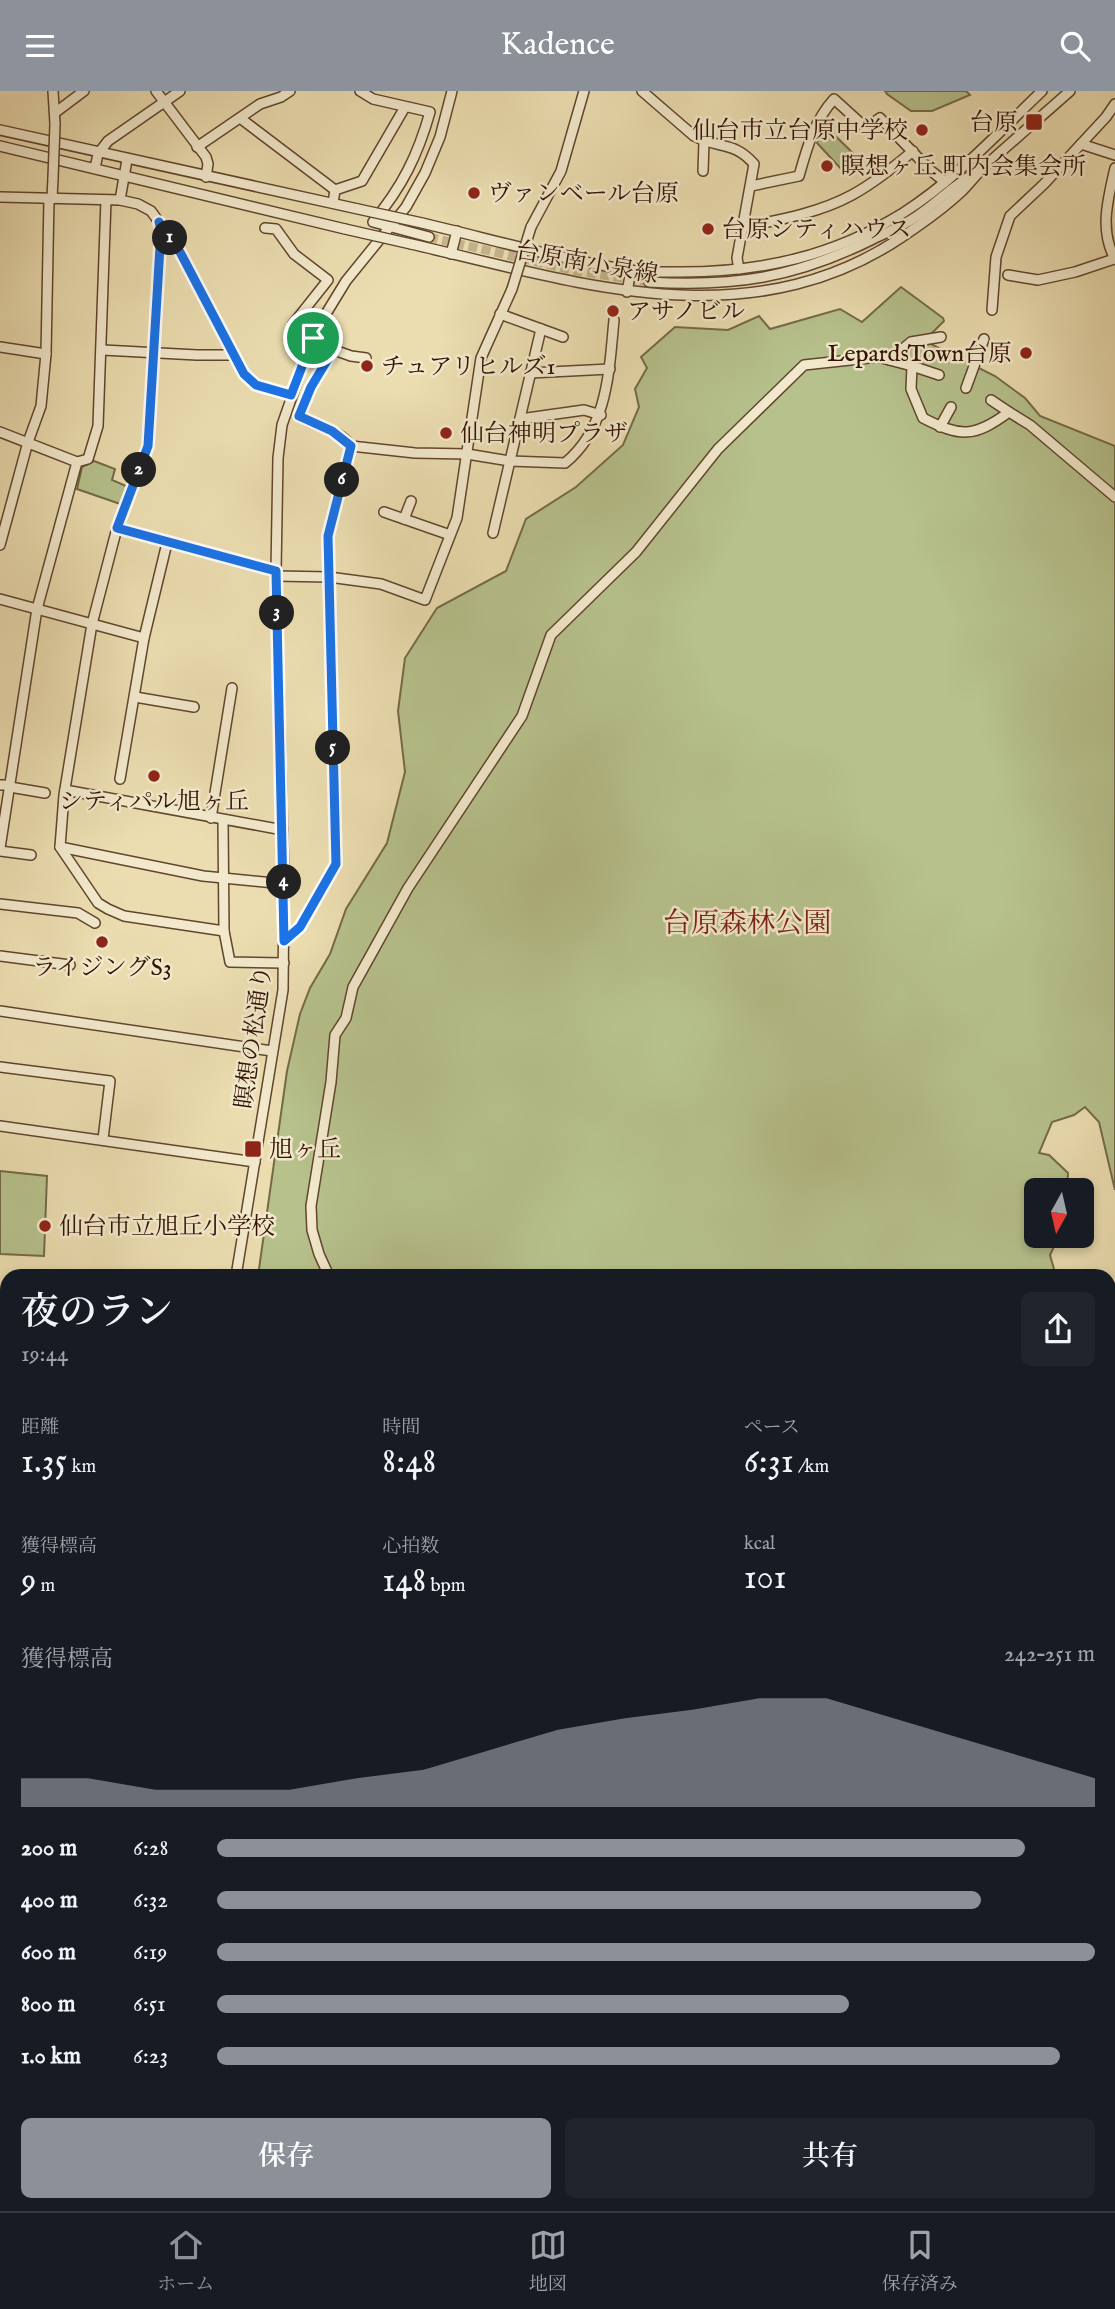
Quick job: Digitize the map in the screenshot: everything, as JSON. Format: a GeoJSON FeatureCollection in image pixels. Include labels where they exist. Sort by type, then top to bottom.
{"type":"FeatureCollection","features":[{"type":"Feature","properties":{"kind":"street"},"geometry":{"type":"LineString","coordinates":[[0,545],[41,406],[54,178],[56,112],[53,91]]}},
{"type":"Feature","properties":{"kind":"street"},"geometry":{"type":"LineString","coordinates":[[56,112],[84,91]]}},
{"type":"Feature","properties":{"kind":"street"},"geometry":{"type":"LineString","coordinates":[[156,91],[208,164],[206,177]]}},
{"type":"Feature","properties":{"kind":"street"},"geometry":{"type":"LineString","coordinates":[[95,167],[98,153],[108,141],[180,91]]}},
{"type":"Feature","properties":{"kind":"street"},"geometry":{"type":"LineString","coordinates":[[197,146],[260,104],[290,91]]}},
{"type":"Feature","properties":{"kind":"street"},"geometry":{"type":"LineString","coordinates":[[360,91],[373,99],[430,112],[423,138],[404,179],[395,196],[373,222],[429,237]]}},
{"type":"Feature","properties":{"kind":"street","name":"瞑想の松通り"},"geometry":{"type":"LineString","coordinates":[[237,1269],[283,990],[284,884],[276,573],[278,457],[282,425],[313,338],[346,281],[414,195],[440,137],[452,91]]}},
{"type":"Feature","properties":{"kind":"street"},"geometry":{"type":"LineString","coordinates":[[117,528],[276,573],[381,584],[425,600],[457,518],[481,359],[512,289],[531,226],[561,171],[584,91]]}},
{"type":"Feature","properties":{"kind":"street"},"geometry":{"type":"LineString","coordinates":[[642,91],[694,137],[704,142],[736,148],[754,164],[737,258],[738,269]]}},
{"type":"Feature","properties":{"kind":"street"},"geometry":{"type":"LineString","coordinates":[[0,130],[631,270],[705,272],[785,263],[829,250],[868,233],[904,212],[941,185],[1042,91]]}},
{"type":"Feature","properties":{"kind":"street","name":"台原南小泉線"},"geometry":{"type":"LineString","coordinates":[[125,175],[588,286],[669,296],[740,294],[798,283],[868,256],[900,239],[961,192],[982,169],[1070,91]]}},
{"type":"Feature","properties":{"kind":"street"},"geometry":{"type":"LineString","coordinates":[[751,186],[799,176],[822,113],[834,99],[866,128],[880,118],[913,151],[941,185]]}},
{"type":"Feature","properties":{"kind":"street"},"geometry":{"type":"LineString","coordinates":[[992,310],[996,257],[1010,216],[1082,144],[1115,104]]}},
{"type":"Feature","properties":{"kind":"street"},"geometry":{"type":"LineString","coordinates":[[335,190],[362,181],[405,107]]}},
{"type":"Feature","properties":{"kind":"street"},"geometry":{"type":"LineString","coordinates":[[240,118],[335,190]]}},
{"type":"Feature","properties":{"kind":"street"},"geometry":{"type":"LineString","coordinates":[[703,171],[704,142]]}},
{"type":"Feature","properties":{"kind":"street"},"geometry":{"type":"LineString","coordinates":[[1082,144],[1115,155]]}},
{"type":"Feature","properties":{"kind":"street"},"geometry":{"type":"LineString","coordinates":[[0,146],[125,175]]}},
{"type":"Feature","properties":{"kind":"street"},"geometry":{"type":"LineString","coordinates":[[743,227],[818,209],[851,196],[913,151]]}},
{"type":"Feature","properties":{"kind":"street"},"geometry":{"type":"LineString","coordinates":[[120,200],[127,160]]}},
{"type":"Feature","properties":{"kind":"street"},"geometry":{"type":"LineString","coordinates":[[1008,275],[1038,280],[1075,272],[1114,259],[1105,215],[1115,168]]}},
{"type":"Feature","properties":{"kind":"street"},"geometry":{"type":"LineString","coordinates":[[649,282],[694,285],[741,282],[776,276],[821,262],[913,219],[982,169]]}},
{"type":"Feature","properties":{"kind":"street"},"geometry":{"type":"LineString","coordinates":[[878,237],[932,198],[941,185]]}},
{"type":"Feature","properties":{"kind":"street"},"geometry":{"type":"LineString","coordinates":[[333,203],[335,190]]}},
{"type":"Feature","properties":{"kind":"street"},"geometry":{"type":"LineString","coordinates":[[0,197],[120,200],[138,204],[151,211],[180,252],[244,374],[256,385],[291,395]]}},
{"type":"Feature","properties":{"kind":"street"},"geometry":{"type":"LineString","coordinates":[[0,432],[78,462],[88,459],[99,426],[106,200]]}},
{"type":"Feature","properties":{"kind":"street"},"geometry":{"type":"LineString","coordinates":[[1105,215],[1115,212]]}},
{"type":"Feature","properties":{"kind":"street"},"geometry":{"type":"LineString","coordinates":[[159,222],[161,230],[148,446],[117,528],[92,624],[65,790],[60,847],[98,903],[108,909],[124,916],[224,931]]}},
{"type":"Feature","properties":{"kind":"street"},"geometry":{"type":"LineString","coordinates":[[265,228],[276,229],[294,254],[328,280],[293,324],[334,349],[351,356],[366,358]]}},
{"type":"Feature","properties":{"kind":"street"},"geometry":{"type":"LineString","coordinates":[[451,254],[457,231]]}},
{"type":"Feature","properties":{"kind":"street"},"geometry":{"type":"LineString","coordinates":[[627,292],[631,270]]}},
{"type":"Feature","properties":{"kind":"street"},"geometry":{"type":"LineString","coordinates":[[500,314],[564,337]]}},
{"type":"Feature","properties":{"kind":"street"},"geometry":{"type":"LineString","coordinates":[[334,349],[311,387],[299,416],[332,431],[351,446],[415,453],[467,454],[510,461],[565,463],[579,452],[600,415],[610,369],[614,320]]}},
{"type":"Feature","properties":{"kind":"street"},"geometry":{"type":"LineString","coordinates":[[493,533],[541,330]]}},
{"type":"Feature","properties":{"kind":"street"},"geometry":{"type":"LineString","coordinates":[[890,360],[911,342],[941,337]]}},
{"type":"Feature","properties":{"kind":"street"},"geometry":{"type":"LineString","coordinates":[[966,388],[984,339]]}},
{"type":"Feature","properties":{"kind":"street"},"geometry":{"type":"LineString","coordinates":[[0,348],[46,354]]}},
{"type":"Feature","properties":{"kind":"street"},"geometry":{"type":"LineString","coordinates":[[103,349],[234,355]]}},
{"type":"Feature","properties":{"kind":"street"},"geometry":{"type":"LineString","coordinates":[[326,1269],[312,1230],[309,1205],[335,1035],[346,1018],[353,986],[408,888],[522,716],[551,635],[636,552],[718,449],[804,365],[878,357],[939,375]]}},
{"type":"Feature","properties":{"kind":"street"},"geometry":{"type":"LineString","coordinates":[[912,366],[911,389],[916,403],[923,418],[940,427],[956,433],[972,432],[993,424],[1009,412]]}},
{"type":"Feature","properties":{"kind":"street"},"geometry":{"type":"LineString","coordinates":[[530,373],[610,369]]}},
{"type":"Feature","properties":{"kind":"street"},"geometry":{"type":"LineString","coordinates":[[991,400],[1030,425],[1115,497]]}},
{"type":"Feature","properties":{"kind":"street"},"geometry":{"type":"LineString","coordinates":[[940,427],[951,407]]}},
{"type":"Feature","properties":{"kind":"street"},"geometry":{"type":"LineString","coordinates":[[520,419],[584,410],[600,415]]}},
{"type":"Feature","properties":{"kind":"street"},"geometry":{"type":"LineString","coordinates":[[284,941],[300,927],[336,864],[328,536],[351,446]]}},
{"type":"Feature","properties":{"kind":"street"},"geometry":{"type":"LineString","coordinates":[[31,855],[0,850],[5,786],[37,609],[78,462]]}},
{"type":"Feature","properties":{"kind":"street"},"geometry":{"type":"LineString","coordinates":[[404,519],[411,501]]}},
{"type":"Feature","properties":{"kind":"street"},"geometry":{"type":"LineString","coordinates":[[384,512],[450,535]]}},
{"type":"Feature","properties":{"kind":"street"},"geometry":{"type":"LineString","coordinates":[[120,779],[144,638],[167,543]]}},
{"type":"Feature","properties":{"kind":"street"},"geometry":{"type":"LineString","coordinates":[[0,599],[144,638]]}},
{"type":"Feature","properties":{"kind":"street"},"geometry":{"type":"LineString","coordinates":[[211,818],[232,688]]}},
{"type":"Feature","properties":{"kind":"street"},"geometry":{"type":"LineString","coordinates":[[135,697],[194,707]]}},
{"type":"Feature","properties":{"kind":"street"},"geometry":{"type":"LineString","coordinates":[[5,786],[45,793]]}},
{"type":"Feature","properties":{"kind":"street"},"geometry":{"type":"LineString","coordinates":[[65,790],[283,830]]}},
{"type":"Feature","properties":{"kind":"street"},"geometry":{"type":"LineString","coordinates":[[223,821],[224,931],[230,962],[284,963]]}},
{"type":"Feature","properties":{"kind":"street"},"geometry":{"type":"LineString","coordinates":[[60,847],[203,876],[284,884]]}},
{"type":"Feature","properties":{"kind":"street"},"geometry":{"type":"LineString","coordinates":[[0,904],[78,913],[95,923]]}},
{"type":"Feature","properties":{"kind":"street"},"geometry":{"type":"LineString","coordinates":[[0,956],[70,965]]}},
{"type":"Feature","properties":{"kind":"street"},"geometry":{"type":"LineString","coordinates":[[0,1011],[272,1051]]}},
{"type":"Feature","properties":{"kind":"street"},"geometry":{"type":"LineString","coordinates":[[0,1067],[110,1081],[103,1139]]}},
{"type":"Feature","properties":{"kind":"street"},"geometry":{"type":"LineString","coordinates":[[0,1126],[255,1163]]}},
{"type":"Feature","properties":{"kind":"green space"},"geometry":{"type":"Polygon","coordinates":[[[885,91],[966,91],[970,95],[932,111],[911,111],[885,91]]]}},
{"type":"Feature","properties":{"kind":"green space"},"geometry":{"type":"Polygon","coordinates":[[[823,124],[856,156],[843,171],[817,143],[823,124]]]}},
{"type":"Feature","properties":{"kind":"green space","name":"台原森林公園"},"geometry":{"type":"Polygon","coordinates":[[[901,287],[943,318],[944,321],[929,336],[927,342],[995,376],[1025,398],[1040,416],[1115,446],[1115,1190],[1099,1122],[1085,1107],[1074,1115],[1052,1122],[1039,1153],[1049,1155],[1068,1173],[1068,1178],[1024,1178],[1024,1248],[1053,1248],[1050,1255],[1054,1269],[259,1269],[287,1071],[300,1014],[310,988],[330,954],[346,909],[387,843],[405,772],[398,711],[405,658],[437,608],[506,571],[526,519],[576,487],[623,445],[639,407],[635,389],[647,368],[641,357],[675,327],[728,330],[759,316],[770,329],[840,309],[862,322],[901,287]]]}},
{"type":"Feature","properties":{"kind":"green space"},"geometry":{"type":"Polygon","coordinates":[[[94,461],[115,469],[112,480],[133,489],[126,506],[77,489],[82,467],[94,461]]]}},
{"type":"Feature","properties":{"kind":"green space"},"geometry":{"type":"Polygon","coordinates":[[[0,1171],[47,1176],[44,1256],[0,1254],[0,1171]]]}},
{"type":"Feature","properties":{"kind":"tunnel"},"geometry":{"type":"LineString","coordinates":[[429,237],[576,271],[649,282]]}},
{"type":"Feature","properties":{"kind":"place","name":"台原"},"geometry":{"type":"Point","coordinates":[1034,122]}},
{"type":"Feature","properties":{"kind":"place","name":"仙台市立台原中学校"},"geometry":{"type":"Point","coordinates":[922,130]}},
{"type":"Feature","properties":{"kind":"place","name":"瞑想ヶ丘 町内会集会所"},"geometry":{"type":"Point","coordinates":[827,166]}},
{"type":"Feature","properties":{"kind":"place","name":"ヴァンベール台原"},"geometry":{"type":"Point","coordinates":[474,193]}},
{"type":"Feature","properties":{"kind":"place","name":"台原シティハウス"},"geometry":{"type":"Point","coordinates":[708,229]}},
{"type":"Feature","properties":{"kind":"place","name":"アサノビル"},"geometry":{"type":"Point","coordinates":[613,311]}},
{"type":"Feature","properties":{"kind":"place","name":"LepardsTown台原"},"geometry":{"type":"Point","coordinates":[1026,353]}},
{"type":"Feature","properties":{"kind":"place","name":"チュアリヒルズ1"},"geometry":{"type":"Point","coordinates":[367,366]}},
{"type":"Feature","properties":{"kind":"place","name":"仙台神明プラザ"},"geometry":{"type":"Point","coordinates":[446,433]}},
{"type":"Feature","properties":{"kind":"place","name":"シティパル旭ヶ丘"},"geometry":{"type":"Point","coordinates":[154,776]}},
{"type":"Feature","properties":{"kind":"place","name":"ライジングS3"},"geometry":{"type":"Point","coordinates":[102,942]}},
{"type":"Feature","properties":{"kind":"place","name":"旭ヶ丘"},"geometry":{"type":"Point","coordinates":[253,1149]}},
{"type":"Feature","properties":{"kind":"place","name":"仙台市立旭丘小学校"},"geometry":{"type":"Point","coordinates":[45,1226]}},
{"type":"Feature","properties":{"kind":"district","name":"台原森林公園"},"geometry":{"type":"Point","coordinates":[747,922]}},
{"type":"Feature","properties":{"kind":"route"},"geometry":{"type":"LineString","coordinates":[[159,222],[180,252],[244,374],[256,385],[291,395],[313,338],[334,349],[311,387],[299,416],[332,431],[351,446],[328,536],[336,864],[300,927],[284,941],[276,571],[117,528],[148,446],[161,230],[159,222]]}}]}
